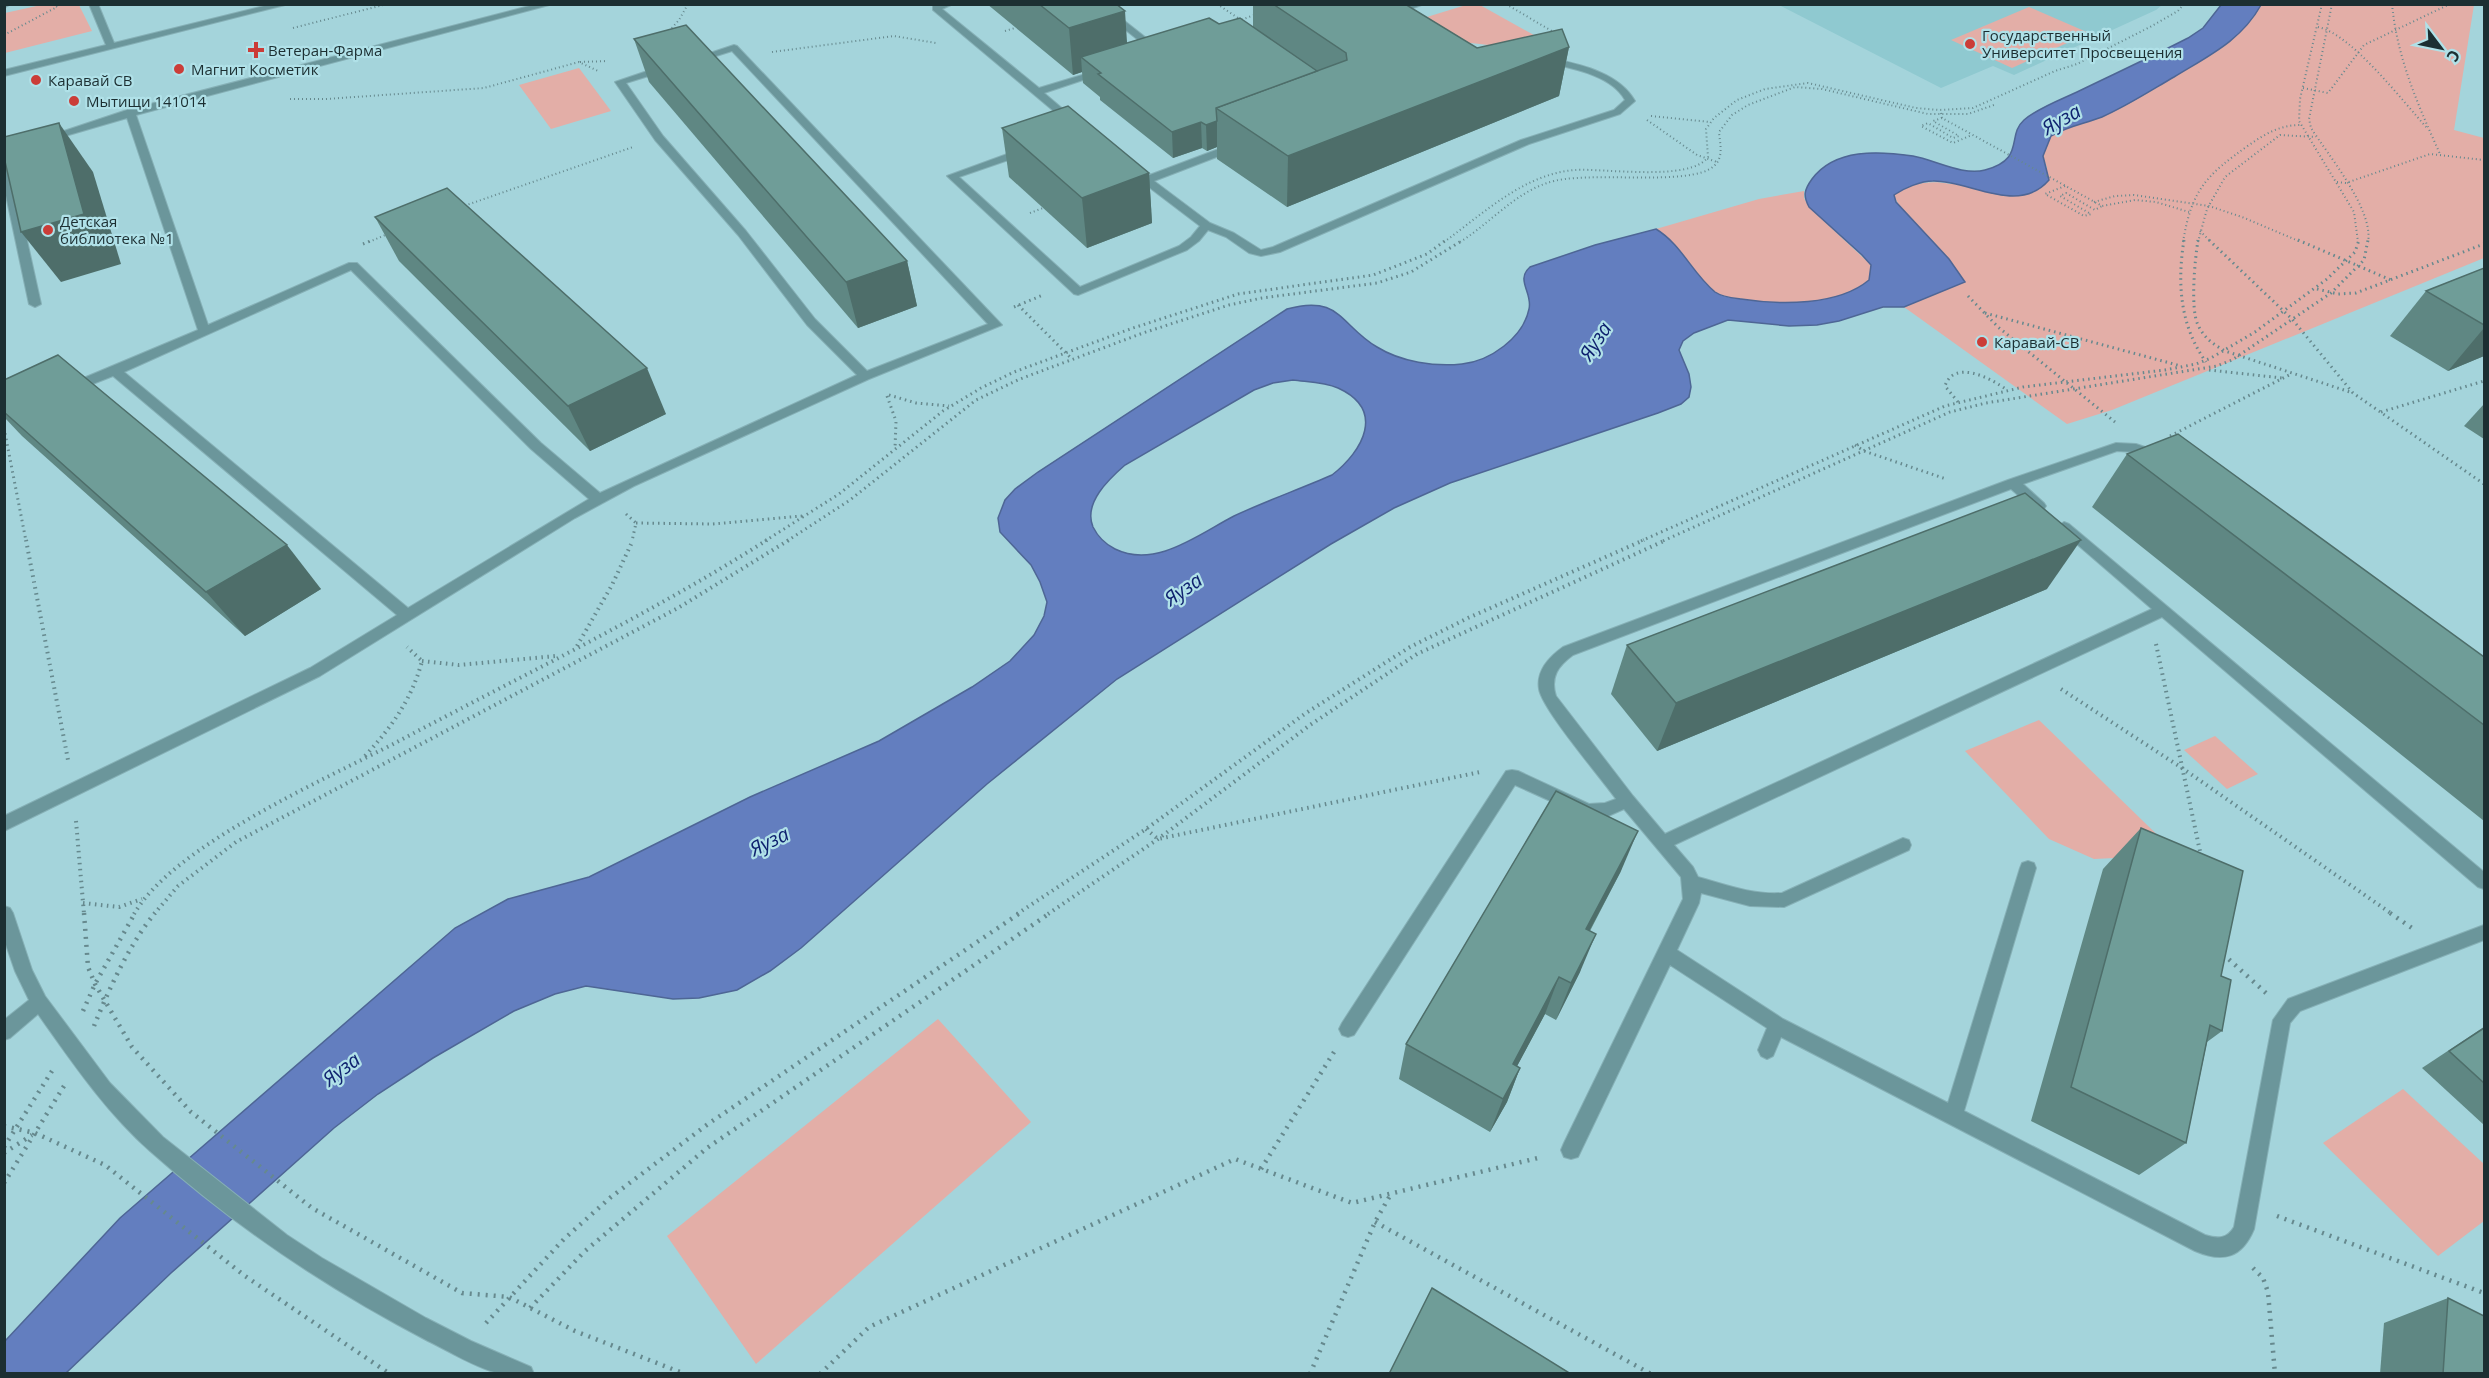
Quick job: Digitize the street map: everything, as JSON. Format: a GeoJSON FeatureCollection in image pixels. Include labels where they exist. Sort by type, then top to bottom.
{"type":"FeatureCollection","features":[{"type":"Feature","properties":{"kind":"street"},"geometry":{"type":"LineString","coordinates":[[93,4],[111,47]]}},
{"type":"Feature","properties":{"kind":"street"},"geometry":{"type":"LineString","coordinates":[[4,73],[285,4]]}},
{"type":"Feature","properties":{"kind":"street"},"geometry":{"type":"LineString","coordinates":[[39,141],[130,112],[549,4]]}},
{"type":"Feature","properties":{"kind":"street"},"geometry":{"type":"LineString","coordinates":[[949,4],[936,8],[1084,131]]}},
{"type":"Feature","properties":{"kind":"street"},"geometry":{"type":"LineString","coordinates":[[1097,4],[1145,41]]}},
{"type":"Feature","properties":{"kind":"street"},"geometry":{"type":"LineString","coordinates":[[1392,15],[1420,4]]}},
{"type":"Feature","properties":{"kind":"street"},"geometry":{"type":"LineString","coordinates":[[4,824],[279,691],[601,498],[661,467],[865,376],[996,325],[734,48],[620,82],[659,138],[742,233],[811,322],[865,376]]}},
{"type":"Feature","properties":{"kind":"street"},"geometry":{"type":"LineString","coordinates":[[1128,166],[1206,225],[1230,235],[1253,251],[1261,253],[1276,250],[1525,142],[1617,112],[1627,106],[1630,101],[1625,93],[1600,76],[1572,66],[1531,58]]}},
{"type":"Feature","properties":{"kind":"street"},"geometry":{"type":"LineString","coordinates":[[1037,92],[1117,67]]}},
{"type":"Feature","properties":{"kind":"street"},"geometry":{"type":"LineString","coordinates":[[130,112],[204,331]]}},
{"type":"Feature","properties":{"kind":"street"},"geometry":{"type":"LineString","coordinates":[[1146,180],[1243,143]]}},
{"type":"Feature","properties":{"kind":"street"},"geometry":{"type":"LineString","coordinates":[[1040,146],[952,176],[1078,292],[1170,254],[1189,244],[1206,225]]}},
{"type":"Feature","properties":{"kind":"street"},"geometry":{"type":"LineString","coordinates":[[4,152],[16,148]]}},
{"type":"Feature","properties":{"kind":"street"},"geometry":{"type":"LineString","coordinates":[[4,159],[35,304]]}},
{"type":"Feature","properties":{"kind":"street"},"geometry":{"type":"LineString","coordinates":[[60,393],[115,371],[353,265],[536,446],[601,498]]}},
{"type":"Feature","properties":{"kind":"street"},"geometry":{"type":"LineString","coordinates":[[115,371],[407,615]]}},
{"type":"Feature","properties":{"kind":"street"},"geometry":{"type":"LineString","coordinates":[[1571,1150],[1691,903],[1692,883],[1688,872],[1627,801],[1548,698],[1545,687],[1546,676],[1557,658],[1568,651],[1987,492],[2116,447],[2130,446],[2143,450],[2172,465]]}},
{"type":"Feature","properties":{"kind":"street"},"geometry":{"type":"LineString","coordinates":[[2013,483],[2484,882]]}},
{"type":"Feature","properties":{"kind":"street"},"geometry":{"type":"LineString","coordinates":[[1662,843],[2163,610]]}},
{"type":"Feature","properties":{"kind":"street"},"geometry":{"type":"LineString","coordinates":[[1348,1029],[1512,776],[1588,811],[1606,810],[1627,801]]}},
{"type":"Feature","properties":{"kind":"street"},"geometry":{"type":"LineString","coordinates":[[1692,883],[1773,902],[1784,900],[1903,845]]}},
{"type":"Feature","properties":{"kind":"street"},"geometry":{"type":"LineString","coordinates":[[1953,1116],[2028,868]]}},
{"type":"Feature","properties":{"kind":"street"},"geometry":{"type":"LineString","coordinates":[[4,913],[24,971],[39,1002],[102,1089],[156,1143],[280,1242],[336,1277],[464,1348],[524,1374]]}},
{"type":"Feature","properties":{"kind":"street"},"geometry":{"type":"LineString","coordinates":[[1666,953],[1777,1025],[2202,1244],[2214,1248],[2233,1245],[2240,1239],[2249,1206],[2282,1020],[2287,1011],[2294,1005],[2484,932]]}},
{"type":"Feature","properties":{"kind":"street"},"geometry":{"type":"LineString","coordinates":[[4,1032],[39,1002]]}},
{"type":"Feature","properties":{"kind":"street"},"geometry":{"type":"LineString","coordinates":[[1767,1050],[1777,1025]]}},
{"type":"Feature","properties":{"kind":"path"},"geometry":{"type":"LineString","coordinates":[[4,35],[57,7],[54,4]]}},
{"type":"Feature","properties":{"kind":"path"},"geometry":{"type":"LineString","coordinates":[[1217,4],[1241,20]]}},
{"type":"Feature","properties":{"kind":"path"},"geometry":{"type":"LineString","coordinates":[[1973,135],[1953,143],[1921,126],[1928,123],[1953,138],[1959,136],[1933,121],[1941,114],[1989,102],[2055,71],[2077,64],[2157,23],[2184,4]]}},
{"type":"Feature","properties":{"kind":"path"},"geometry":{"type":"LineString","coordinates":[[464,1348],[564,1239],[611,1197],[699,1130],[902,991],[1146,829],[1306,714],[1410,647],[1468,618],[1855,444],[1958,402],[2067,380],[2206,362],[2285,312],[2317,288],[2355,251],[2358,226],[2354,212],[2306,136],[2300,125],[2298,113],[2322,4]]}},
{"type":"Feature","properties":{"kind":"path"},"geometry":{"type":"LineString","coordinates":[[530,1308],[620,1220],[707,1148],[1158,839],[1310,725],[1417,654],[1485,621],[1950,412],[1970,406],[2072,388],[2206,369],[2238,356],[2331,292],[2364,260],[2369,234],[2360,205],[2317,137],[2309,119],[2332,4]]}},
{"type":"Feature","properties":{"kind":"path"},"geometry":{"type":"LineString","coordinates":[[2392,4],[2400,61],[2440,154]]}},
{"type":"Feature","properties":{"kind":"path"},"geometry":{"type":"LineString","coordinates":[[2303,88],[2328,93],[2356,52],[2373,39],[2450,4]]}},
{"type":"Feature","properties":{"kind":"path"},"geometry":{"type":"LineString","coordinates":[[2318,27],[2328,29],[2346,40],[2431,132]]}},
{"type":"Feature","properties":{"kind":"path"},"geometry":{"type":"LineString","coordinates":[[741,55],[823,47],[894,36],[939,44],[968,36]]}},
{"type":"Feature","properties":{"kind":"path"},"geometry":{"type":"LineString","coordinates":[[279,99],[326,99],[484,88],[579,62],[620,82]]}},
{"type":"Feature","properties":{"kind":"path"},"geometry":{"type":"LineString","coordinates":[[4,1147],[69,1044],[95,984],[143,899],[160,880],[232,829],[723,568],[839,494],[950,406],[1014,372],[1133,328],[1238,294],[1373,275],[1401,266],[1427,254],[1526,183],[1542,176],[1596,169],[1671,171],[1690,169],[1707,159],[1710,152],[1706,129],[1710,122],[1726,108],[1753,94],[1799,82],[1827,86],[1941,114],[1973,135],[2102,206]]}},
{"type":"Feature","properties":{"kind":"path"},"geometry":{"type":"LineString","coordinates":[[4,1183],[80,1060],[104,1001],[145,925],[178,886],[205,864],[236,842],[325,793],[678,608],[755,562],[850,500],[976,400],[1020,379],[1072,359],[1229,305],[1262,298],[1377,283],[1411,272],[1459,243],[1528,192],[1548,182],[1593,176],[1678,177],[1705,171],[1718,162],[1721,154],[1719,132],[1723,123],[1748,105],[1795,87],[1822,89],[1904,110],[1941,114],[1968,114],[1994,105]]}},
{"type":"Feature","properties":{"kind":"path"},"geometry":{"type":"LineString","coordinates":[[1627,106],[1697,155],[1718,162]]}},
{"type":"Feature","properties":{"kind":"path"},"geometry":{"type":"LineString","coordinates":[[1638,114],[1710,122]]}},
{"type":"Feature","properties":{"kind":"path"},"geometry":{"type":"LineString","coordinates":[[2206,362],[2191,337],[2182,295],[2182,250],[2192,204],[2209,176],[2220,164],[2279,126],[2300,125]]}},
{"type":"Feature","properties":{"kind":"path"},"geometry":{"type":"LineString","coordinates":[[2317,137],[2285,134],[2267,144],[2225,177],[2208,206],[2200,230],[2195,274],[2197,324],[2207,340],[2225,351],[2353,393]]}},
{"type":"Feature","properties":{"kind":"path"},"geometry":{"type":"LineString","coordinates":[[458,208],[659,138]]}},
{"type":"Feature","properties":{"kind":"path"},"geometry":{"type":"LineString","coordinates":[[2336,182],[2346,183],[2419,156],[2440,154],[2484,160]]}},
{"type":"Feature","properties":{"kind":"path"},"geometry":{"type":"LineString","coordinates":[[2066,186],[2045,194],[2084,216],[2091,214],[2060,196],[2066,193],[2095,210],[2132,198],[2189,212]]}},
{"type":"Feature","properties":{"kind":"path"},"geometry":{"type":"LineString","coordinates":[[2094,202],[2107,196],[2138,193],[2208,206],[2251,221],[2357,268],[2391,280]]}},
{"type":"Feature","properties":{"kind":"path"},"geometry":{"type":"LineString","coordinates":[[2200,230],[2292,319],[2353,393],[2484,484]]}},
{"type":"Feature","properties":{"kind":"path"},"geometry":{"type":"LineString","coordinates":[[353,265],[344,252],[394,232]]}},
{"type":"Feature","properties":{"kind":"path"},"geometry":{"type":"LineString","coordinates":[[2317,288],[2331,292],[2356,293],[2484,244]]}},
{"type":"Feature","properties":{"kind":"path"},"geometry":{"type":"LineString","coordinates":[[988,317],[1069,284]]}},
{"type":"Feature","properties":{"kind":"path"},"geometry":{"type":"LineString","coordinates":[[1968,296],[1998,327],[2067,380],[2072,388],[2134,437],[2143,450],[2291,374]]}},
{"type":"Feature","properties":{"kind":"path"},"geometry":{"type":"LineString","coordinates":[[1018,305],[1072,359]]}},
{"type":"Feature","properties":{"kind":"path"},"geometry":{"type":"LineString","coordinates":[[1985,313],[2184,366],[2283,378]]}},
{"type":"Feature","properties":{"kind":"path"},"geometry":{"type":"LineString","coordinates":[[1958,402],[1945,386],[1945,381],[1949,376],[1956,374],[1985,376],[2008,391]]}},
{"type":"Feature","properties":{"kind":"path"},"geometry":{"type":"LineString","coordinates":[[2380,413],[2484,381]]}},
{"type":"Feature","properties":{"kind":"path"},"geometry":{"type":"LineString","coordinates":[[895,450],[897,436],[894,409],[883,392],[901,399],[950,406]]}},
{"type":"Feature","properties":{"kind":"path"},"geometry":{"type":"LineString","coordinates":[[1855,444],[1864,451],[1987,492]]}},
{"type":"Feature","properties":{"kind":"path"},"geometry":{"type":"LineString","coordinates":[[601,498],[636,523],[713,524],[806,515]]}},
{"type":"Feature","properties":{"kind":"path"},"geometry":{"type":"LineString","coordinates":[[577,647],[629,550],[635,536],[636,523]]}},
{"type":"Feature","properties":{"kind":"path"},"geometry":{"type":"LineString","coordinates":[[2132,624],[2156,643],[2204,867]]}},
{"type":"Feature","properties":{"kind":"path"},"geometry":{"type":"LineString","coordinates":[[387,628],[422,661],[459,665],[561,655]]}},
{"type":"Feature","properties":{"kind":"path"},"geometry":{"type":"LineString","coordinates":[[363,759],[406,702],[419,677],[422,661]]}},
{"type":"Feature","properties":{"kind":"path"},"geometry":{"type":"LineString","coordinates":[[2033,670],[2182,768],[2441,948]]}},
{"type":"Feature","properties":{"kind":"path"},"geometry":{"type":"LineString","coordinates":[[1158,839],[1496,768],[1512,776]]}},
{"type":"Feature","properties":{"kind":"path"},"geometry":{"type":"LineString","coordinates":[[1146,829],[1158,839]]}},
{"type":"Feature","properties":{"kind":"path"},"geometry":{"type":"LineString","coordinates":[[83,903],[119,907],[143,899]]}},
{"type":"Feature","properties":{"kind":"path"},"geometry":{"type":"LineString","coordinates":[[2220,944],[2223,955],[2287,1011]]}},
{"type":"Feature","properties":{"kind":"path"},"geometry":{"type":"LineString","coordinates":[[1261,1168],[1348,1029]]}},
{"type":"Feature","properties":{"kind":"path"},"geometry":{"type":"LineString","coordinates":[[191,1112],[312,1208],[462,1293],[509,1297],[575,1331],[685,1374]]}},
{"type":"Feature","properties":{"kind":"path"},"geometry":{"type":"LineString","coordinates":[[4,1126],[35,1133],[88,1156],[119,1174],[245,1276],[390,1374]]}},
{"type":"Feature","properties":{"kind":"path"},"geometry":{"type":"LineString","coordinates":[[4,1153],[35,1133]]}},
{"type":"Feature","properties":{"kind":"path"},"geometry":{"type":"LineString","coordinates":[[820,1374],[869,1327],[1235,1159],[1352,1203],[1571,1150]]}},
{"type":"Feature","properties":{"kind":"path"},"geometry":{"type":"LineString","coordinates":[[1310,1374],[1375,1221],[1392,1192]]}},
{"type":"Feature","properties":{"kind":"path"},"geometry":{"type":"LineString","coordinates":[[2249,1206],[2484,1293]]}},
{"type":"Feature","properties":{"kind":"path"},"geometry":{"type":"LineString","coordinates":[[1375,1221],[1651,1374]]}},
{"type":"Feature","properties":{"kind":"path"},"geometry":{"type":"LineString","coordinates":[[2233,1245],[2263,1278],[2268,1292],[2275,1374]]}},
{"type":"Feature","properties":{"kind":"shaded area"},"geometry":{"type":"Polygon","coordinates":[[[41,5],[79,5],[92,31],[5,53],[5,13],[41,5]]]}},
{"type":"Feature","properties":{"kind":"shaded area"},"geometry":{"type":"Polygon","coordinates":[[[1466,5],[1480,5],[1550,44],[1532,50],[1462,42],[1417,20],[1466,5]]]}},
{"type":"Feature","properties":{"kind":"shaded area","name":"Государственный Университет Просвещения"},"geometry":{"type":"Polygon","coordinates":[[[1779,5],[2162,5],[2156,10],[2014,75],[1993,66],[1941,88],[1779,5]]]}},
{"type":"Feature","properties":{"kind":"shaded area"},"geometry":{"type":"Polygon","coordinates":[[[2261,5],[2474,5],[2454,130],[2484,138],[2484,258],[2112,410],[2067,424],[1904,307],[1964,282],[1950,261],[1906,214],[1894,195],[1921,184],[1935,182],[1950,184],[2047,168],[2043,156],[2051,136],[2120,108],[2223,47],[2244,28],[2261,5]]]}},
{"type":"Feature","properties":{"kind":"shaded area"},"geometry":{"type":"Polygon","coordinates":[[[2029,7],[2089,33],[2012,68],[1951,40],[2029,7]]]}},
{"type":"Feature","properties":{"kind":"shaded area"},"geometry":{"type":"Polygon","coordinates":[[[579,68],[611,111],[551,129],[519,85],[579,68]]]}},
{"type":"Feature","properties":{"kind":"shaded area"},"geometry":{"type":"Polygon","coordinates":[[[1804,191],[1804,198],[1809,207],[1871,265],[1869,280],[1856,289],[1825,299],[1790,302],[1756,301],[1724,296],[1715,292],[1673,243],[1656,229],[1759,199],[1804,191]]]}},
{"type":"Feature","properties":{"kind":"shaded area"},"geometry":{"type":"Polygon","coordinates":[[[2039,720],[2178,855],[2094,859],[2049,839],[1965,751],[2039,720]]]}},
{"type":"Feature","properties":{"kind":"shaded area"},"geometry":{"type":"Polygon","coordinates":[[[2215,736],[2258,774],[2227,789],[2184,750],[2215,736]]]}},
{"type":"Feature","properties":{"kind":"shaded area"},"geometry":{"type":"Polygon","coordinates":[[[938,1019],[1031,1122],[756,1364],[667,1236],[938,1019]]]}},
{"type":"Feature","properties":{"kind":"shaded area"},"geometry":{"type":"Polygon","coordinates":[[[2403,1089],[2484,1164],[2484,1221],[2438,1256],[2323,1143],[2403,1089]]]}},
{"type":"Feature","properties":{"kind":"water","name":"Яуза"},"geometry":{"type":"Polygon","coordinates":[[[2221,5],[2261,5],[2244,28],[2223,47],[2120,108],[2051,136],[2043,156],[2049,180],[2037,190],[2023,195],[2008,196],[1933,181],[1913,185],[1894,195],[1896,202],[1949,259],[1965,282],[1904,307],[1883,307],[1839,321],[1789,326],[1728,320],[1694,333],[1683,341],[1679,350],[1689,374],[1691,387],[1689,397],[1681,404],[1450,483],[1394,508],[1331,544],[1117,679],[987,784],[801,948],[770,971],[737,990],[699,998],[673,999],[586,986],[555,994],[514,1011],[433,1058],[378,1094],[334,1128],[171,1273],[66,1373],[5,1374],[5,1341],[120,1218],[455,928],[508,899],[589,877],[750,797],[879,741],[972,687],[1010,661],[1034,635],[1044,616],[1047,602],[1031,565],[1000,532],[998,518],[1005,500],[1015,489],[1038,472],[1287,309],[1305,305],[1329,309],[1377,347],[1407,360],[1441,365],[1473,362],[1504,346],[1526,320],[1530,303],[1524,277],[1530,267],[1595,245],[1656,229],[1673,243],[1707,284],[1721,295],[1756,301],[1808,302],[1841,295],[1869,280],[1871,265],[1809,207],[1805,196],[1806,190],[1812,179],[1822,169],[1845,157],[1886,153],[1913,156],[1968,171],[1985,170],[1998,165],[2011,154],[2019,126],[2030,116],[2049,104],[2188,38],[2203,28],[2221,5]],[[1293,380],[1273,383],[1254,390],[1125,465],[1099,492],[1092,509],[1093,527],[1100,537],[1111,547],[1130,554],[1146,555],[1161,552],[1192,540],[1234,516],[1332,475],[1353,454],[1360,443],[1365,431],[1362,408],[1353,397],[1338,388],[1322,383],[1293,380]]]}},
{"type":"Feature","properties":{"kind":"building"},"geometry":{"type":"Polygon","coordinates":[[[1039,4],[1116,4],[1125,11],[1069,28],[1039,4]]]}},
{"type":"Feature","properties":{"kind":"building"},"geometry":{"type":"Polygon","coordinates":[[[1273,4],[1405,4],[1477,48],[1562,29],[1569,47],[1288,156],[1216,108],[1347,60],[1346,53],[1273,4]]]}},
{"type":"Feature","properties":{"kind":"building"},"geometry":{"type":"Polygon","coordinates":[[[1209,18],[1219,24],[1240,18],[1317,71],[1216,108],[1217,121],[1206,125],[1201,122],[1172,132],[1098,74],[1101,73],[1081,57],[1209,18]]]}},
{"type":"Feature","properties":{"kind":"building"},"geometry":{"type":"Polygon","coordinates":[[[686,25],[907,261],[846,282],[634,39],[686,25]]]}},
{"type":"Feature","properties":{"kind":"building"},"geometry":{"type":"Polygon","coordinates":[[[1068,106],[1149,173],[1082,198],[1002,128],[1068,106]]]}},
{"type":"Feature","properties":{"kind":"building"},"geometry":{"type":"Polygon","coordinates":[[[59,123],[84,214],[21,232],[4,157],[4,137],[59,123]]]}},
{"type":"Feature","properties":{"kind":"building"},"geometry":{"type":"Polygon","coordinates":[[[447,188],[647,368],[568,406],[375,217],[447,188]]]}},
{"type":"Feature","properties":{"kind":"building"},"geometry":{"type":"Polygon","coordinates":[[[2484,268],[2484,325],[2426,291],[2484,268]]]}},
{"type":"Feature","properties":{"kind":"building"},"geometry":{"type":"Polygon","coordinates":[[[58,355],[287,545],[206,592],[4,412],[4,380],[58,355]]]}},
{"type":"Feature","properties":{"kind":"building"},"geometry":{"type":"Polygon","coordinates":[[[2178,434],[2484,657],[2484,725],[2127,454],[2178,434]]]}},
{"type":"Feature","properties":{"kind":"building"},"geometry":{"type":"Polygon","coordinates":[[[2025,493],[2081,540],[1676,703],[1627,645],[2025,493]]]}},
{"type":"Feature","properties":{"kind":"building"},"geometry":{"type":"Polygon","coordinates":[[[1556,791],[1638,831],[1586,929],[1596,934],[1571,983],[1559,977],[1513,1064],[1520,1068],[1503,1099],[1406,1044],[1556,791]]]}},
{"type":"Feature","properties":{"kind":"building"},"geometry":{"type":"Polygon","coordinates":[[[2141,828],[2243,871],[2221,976],[2231,980],[2222,1031],[2210,1025],[2186,1143],[2071,1087],[2141,828]]]}},
{"type":"Feature","properties":{"kind":"building"},"geometry":{"type":"Polygon","coordinates":[[[2484,1028],[2484,1083],[2449,1051],[2484,1028]]]}},
{"type":"Feature","properties":{"kind":"building"},"geometry":{"type":"Polygon","coordinates":[[[1432,1288],[1571,1374],[1389,1374],[1432,1288]]]}},
{"type":"Feature","properties":{"kind":"building"},"geometry":{"type":"Polygon","coordinates":[[[2448,1298],[2484,1316],[2484,1374],[2443,1374],[2448,1298]]]}},
{"type":"Feature","properties":{"kind":"place","name":"Государственный Университет Просвещения"},"geometry":{"type":"Point","coordinates":[1970,44]}},
{"type":"Feature","properties":{"kind":"place","name":"Ветеран-Фарма"},"geometry":{"type":"Point","coordinates":[256,50]}},
{"type":"Feature","properties":{"kind":"place","name":"Магнит Косметик"},"geometry":{"type":"Point","coordinates":[179,69]}},
{"type":"Feature","properties":{"kind":"place","name":"Каравай СВ"},"geometry":{"type":"Point","coordinates":[36,80]}},
{"type":"Feature","properties":{"kind":"place","name":"Мытищи 141014"},"geometry":{"type":"Point","coordinates":[74,101]}},
{"type":"Feature","properties":{"kind":"place","name":"Детская библиотека №1"},"geometry":{"type":"Point","coordinates":[48,230]}},
{"type":"Feature","properties":{"kind":"place","name":"Каравай-СВ"},"geometry":{"type":"Point","coordinates":[1982,342]}}]}
